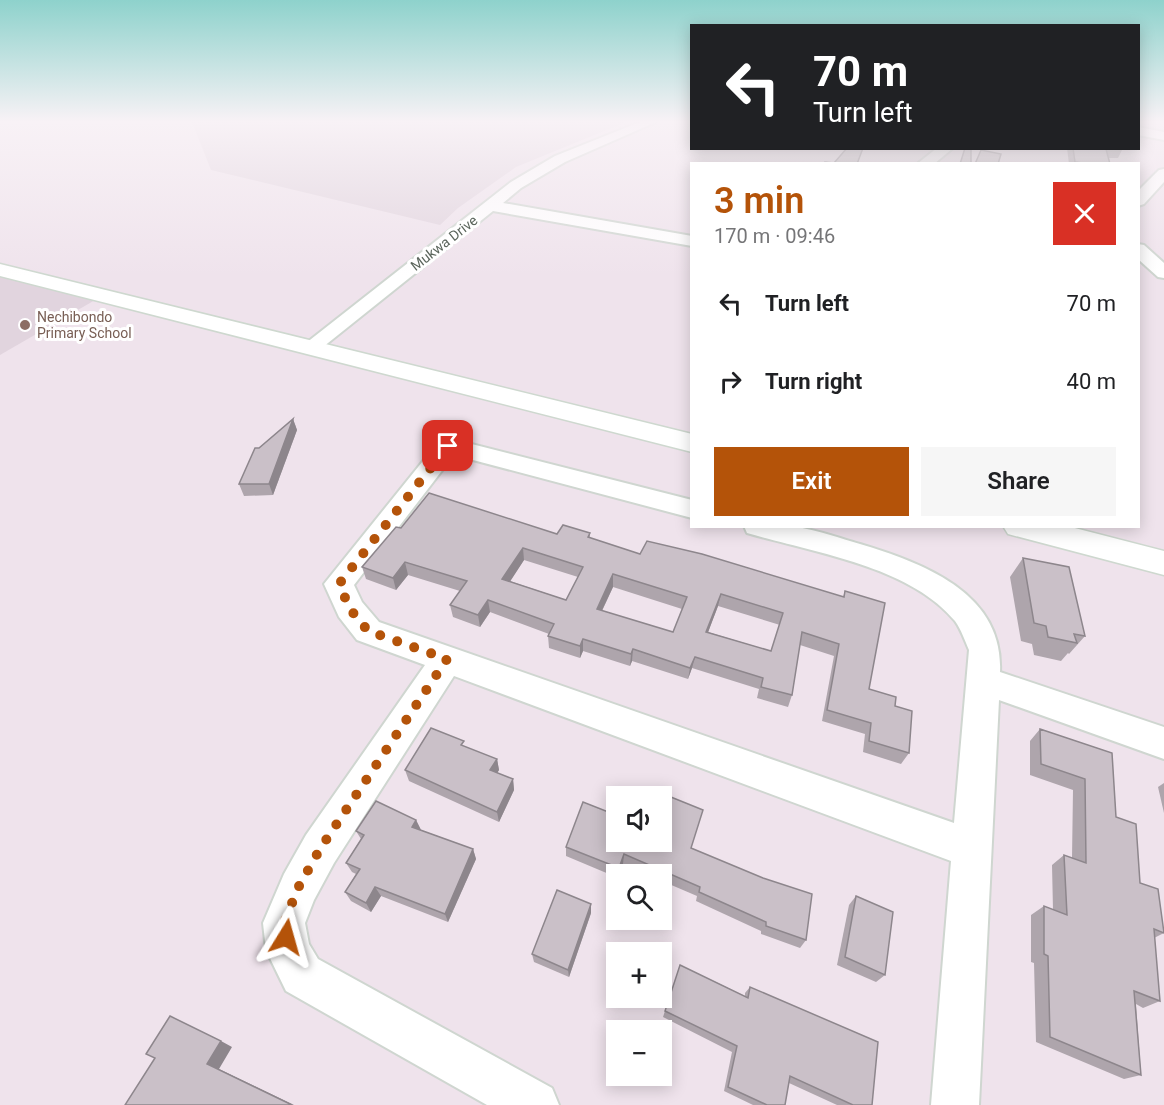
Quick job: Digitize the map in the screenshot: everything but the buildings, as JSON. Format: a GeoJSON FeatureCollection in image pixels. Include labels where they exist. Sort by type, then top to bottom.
{"type":"FeatureCollection","features":[{"type":"Feature","properties":{"kind":"street","name":"Mukwa Drive"},"geometry":{"type":"LineString","coordinates":[[311,347],[516,185],[535,174]]}},
{"type":"Feature","properties":{"kind":"street"},"geometry":{"type":"LineString","coordinates":[[1140,199],[1163,174]]}},
{"type":"Feature","properties":{"kind":"street"},"geometry":{"type":"LineString","coordinates":[[491,206],[690,241]]}},
{"type":"Feature","properties":{"kind":"street"},"geometry":{"type":"LineString","coordinates":[[1140,252],[1158,278]]}},
{"type":"Feature","properties":{"kind":"street"},"geometry":{"type":"LineString","coordinates":[[0,270],[690,443]]}},
{"type":"Feature","properties":{"kind":"street"},"geometry":{"type":"LineString","coordinates":[[690,508],[448,446],[339,584],[350,609],[368,631],[972,849]]}},
{"type":"Feature","properties":{"kind":"street"},"geometry":{"type":"LineString","coordinates":[[764,528],[908,570],[939,586],[966,613],[985,650],[955,1105]]}},
{"type":"Feature","properties":{"kind":"street"},"geometry":{"type":"LineString","coordinates":[[1027,528],[1164,563]]}},
{"type":"Feature","properties":{"kind":"street"},"geometry":{"type":"LineString","coordinates":[[447,659],[320,849],[298,888],[284,923],[288,950],[302,975],[535,1105]]}},
{"type":"Feature","properties":{"kind":"street"},"geometry":{"type":"LineString","coordinates":[[984,680],[1164,742]]}},
{"type":"Feature","properties":{"kind":"shaded area"},"geometry":{"type":"Polygon","coordinates":[[[226,174],[507,174],[458,208],[440,225],[226,174]]]}},
{"type":"Feature","properties":{"kind":"shaded area","name":"Nechibondo Primary School"},"geometry":{"type":"Polygon","coordinates":[[[0,270],[102,296],[0,355],[0,270]]]}},
{"type":"Feature","properties":{"kind":"place","name":"Nechibondo Primary School"},"geometry":{"type":"Point","coordinates":[25,325]}},
{"type":"Feature","properties":{"kind":"route"},"geometry":{"type":"LineString","coordinates":[[286,937],[284,923],[298,888],[320,849],[447,659],[368,631],[350,609],[339,584],[448,446]]}}]}
